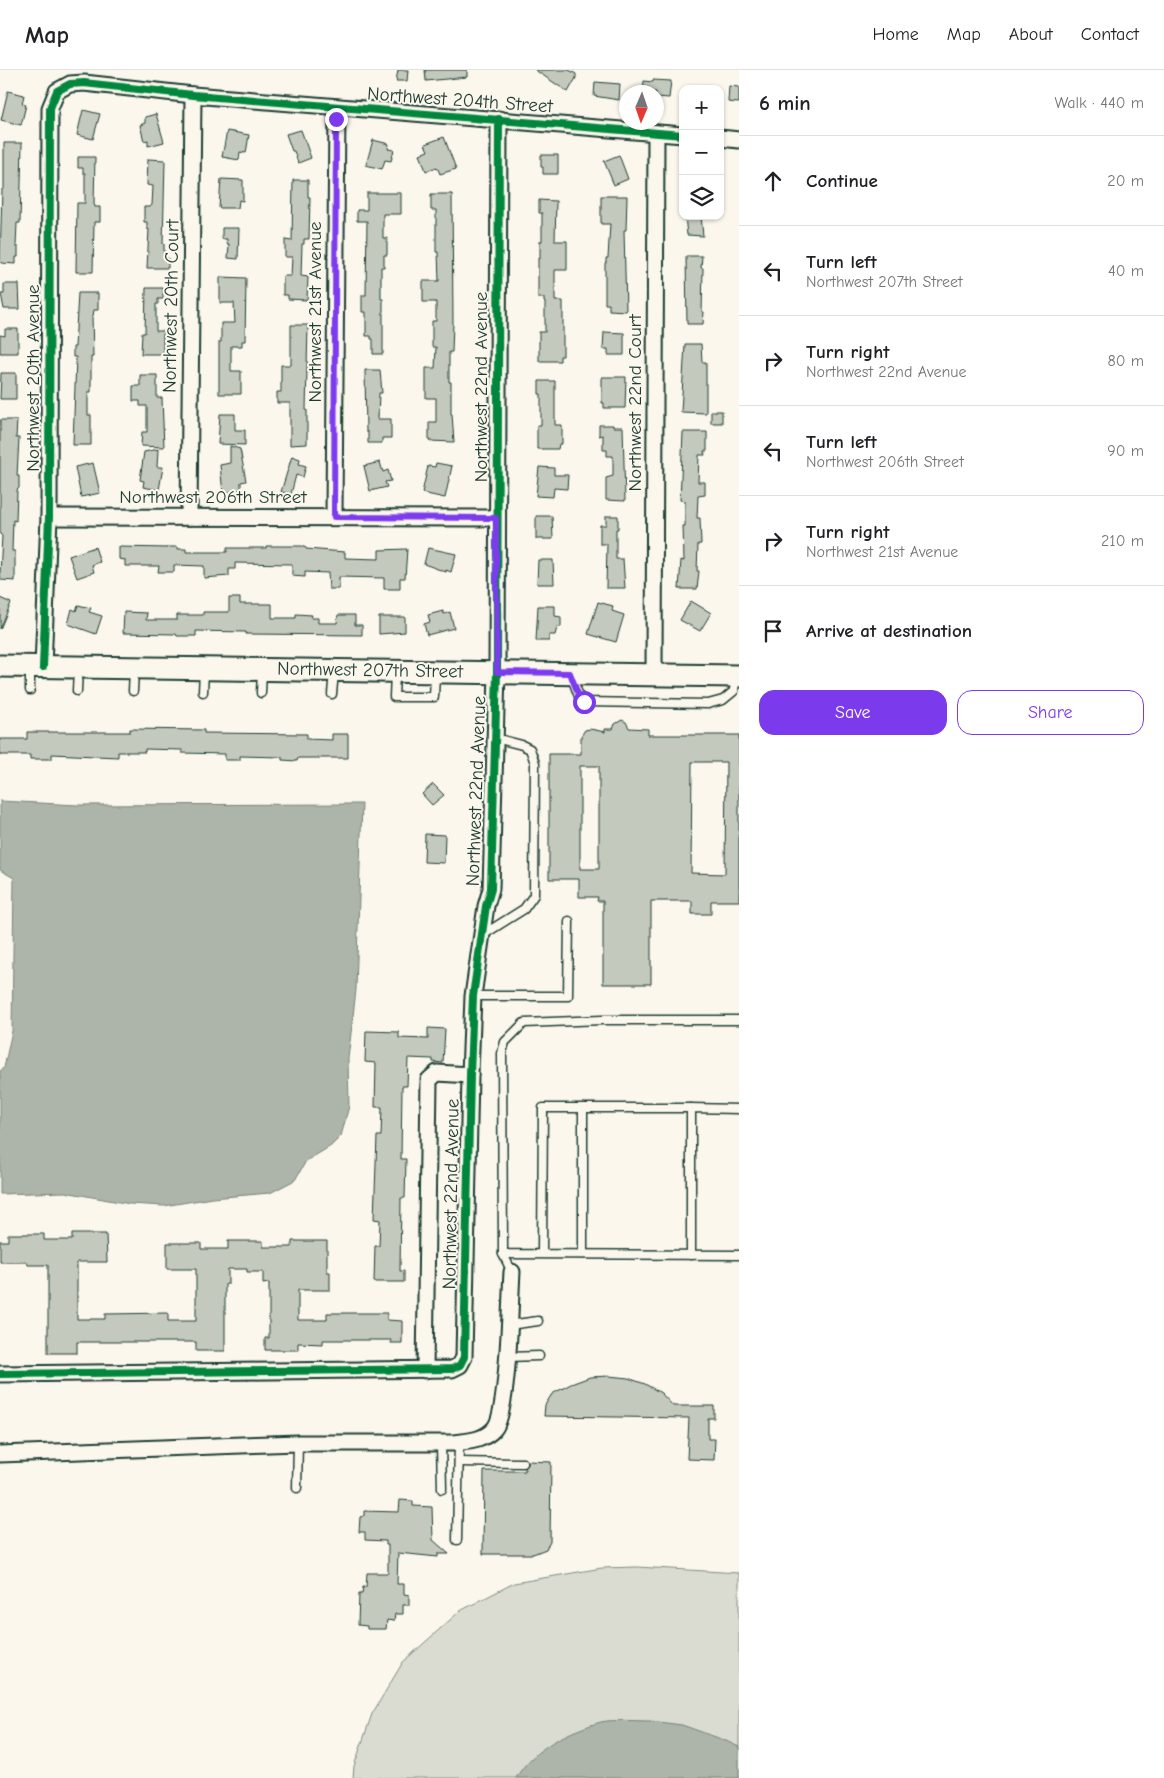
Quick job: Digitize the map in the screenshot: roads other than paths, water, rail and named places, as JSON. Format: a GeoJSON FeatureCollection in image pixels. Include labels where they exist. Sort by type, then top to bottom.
{"type":"FeatureCollection","features":[{"type":"Feature","properties":{"kind":"street","name":"Northwest 204th Street"},"geometry":{"type":"LineString","coordinates":[[58,91],[70,84],[84,83],[193,95],[679,135]]}},
{"type":"Feature","properties":{"kind":"street","name":"Northwest 20th Avenue"},"geometry":{"type":"LineString","coordinates":[[37,667],[49,516],[50,108],[58,91]]}},
{"type":"Feature","properties":{"kind":"street","name":"Northwest 20th Court"},"geometry":{"type":"LineString","coordinates":[[189,517],[193,95]]}},
{"type":"Feature","properties":{"kind":"street","name":"Northwest 21st Avenue"},"geometry":{"type":"LineString","coordinates":[[334,517],[337,107]]}},
{"type":"Feature","properties":{"kind":"street","name":"Northwest 22nd Avenue"},"geometry":{"type":"LineString","coordinates":[[470,1074],[437,1073],[429,1080],[425,1370],[452,1369],[460,1365],[464,1357],[473,996],[486,906],[491,889],[497,672],[496,518],[499,119]]}},
{"type":"Feature","properties":{"kind":"street","name":"Northwest 22nd Court"},"geometry":{"type":"LineString","coordinates":[[654,674],[656,133]]}},
{"type":"Feature","properties":{"kind":"street"},"geometry":{"type":"LineString","coordinates":[[724,138],[739,140]]}},
{"type":"Feature","properties":{"kind":"street","name":"Northwest 206th Street"},"geometry":{"type":"LineString","coordinates":[[49,516],[496,518]]}},
{"type":"Feature","properties":{"kind":"street","name":"Northwest 207th Street"},"geometry":{"type":"LineString","coordinates":[[0,666],[737,676]]}},
{"type":"Feature","properties":{"kind":"street"},"geometry":{"type":"LineString","coordinates":[[0,1454],[298,1443],[442,1443],[475,1441],[494,1429],[500,1417],[507,1374],[512,1272]]}},
{"type":"Feature","properties":{"kind":"street"},"geometry":{"type":"LineString","coordinates":[[0,1374],[425,1370]]}},
{"type":"Feature","properties":{"kind":"lane"},"geometry":{"type":"LineString","coordinates":[[30,690],[37,667]]}},
{"type":"Feature","properties":{"kind":"lane"},"geometry":{"type":"LineString","coordinates":[[77,691],[78,667]]}},
{"type":"Feature","properties":{"kind":"lane"},"geometry":{"type":"LineString","coordinates":[[133,691],[134,668]]}},
{"type":"Feature","properties":{"kind":"lane"},"geometry":{"type":"LineString","coordinates":[[203,692],[204,669]]}},
{"type":"Feature","properties":{"kind":"lane"},"geometry":{"type":"LineString","coordinates":[[261,693],[262,669]]}},
{"type":"Feature","properties":{"kind":"lane"},"geometry":{"type":"LineString","coordinates":[[332,694],[334,670]]}},
{"type":"Feature","properties":{"kind":"lane"},"geometry":{"type":"LineString","coordinates":[[570,673],[580,699],[584,702],[708,704],[723,700],[734,691],[737,676]]}},
{"type":"Feature","properties":{"kind":"lane"},"geometry":{"type":"LineString","coordinates":[[482,936],[524,909],[534,895],[535,762],[530,749],[495,738]]}},
{"type":"Feature","properties":{"kind":"lane"},"geometry":{"type":"LineString","coordinates":[[473,996],[568,996],[569,921]]}},
{"type":"Feature","properties":{"kind":"lane"},"geometry":{"type":"LineString","coordinates":[[512,1272],[503,1254],[502,1052],[505,1042],[524,1023],[602,1020],[739,1020]]}},
{"type":"Feature","properties":{"kind":"lane"},"geometry":{"type":"LineString","coordinates":[[542,1253],[543,1108],[739,1109]]}},
{"type":"Feature","properties":{"kind":"lane"},"geometry":{"type":"LineString","coordinates":[[583,1108],[583,1254]]}},
{"type":"Feature","properties":{"kind":"lane"},"geometry":{"type":"LineString","coordinates":[[691,1108],[691,1255]]}},
{"type":"Feature","properties":{"kind":"lane"},"geometry":{"type":"LineString","coordinates":[[503,1254],[739,1255]]}},
{"type":"Feature","properties":{"kind":"lane"},"geometry":{"type":"LineString","coordinates":[[509,1324],[538,1321]]}},
{"type":"Feature","properties":{"kind":"lane"},"geometry":{"type":"LineString","coordinates":[[508,1357],[539,1356]]}},
{"type":"Feature","properties":{"kind":"lane"},"geometry":{"type":"LineString","coordinates":[[457,1540],[459,1442]]}},
{"type":"Feature","properties":{"kind":"lane"},"geometry":{"type":"LineString","coordinates":[[297,1488],[298,1443]]}},
{"type":"Feature","properties":{"kind":"lane"},"geometry":{"type":"LineString","coordinates":[[442,1443],[442,1489]]}},
{"type":"Feature","properties":{"kind":"lane"},"geometry":{"type":"LineString","coordinates":[[459,1462],[523,1463]]}}]}
